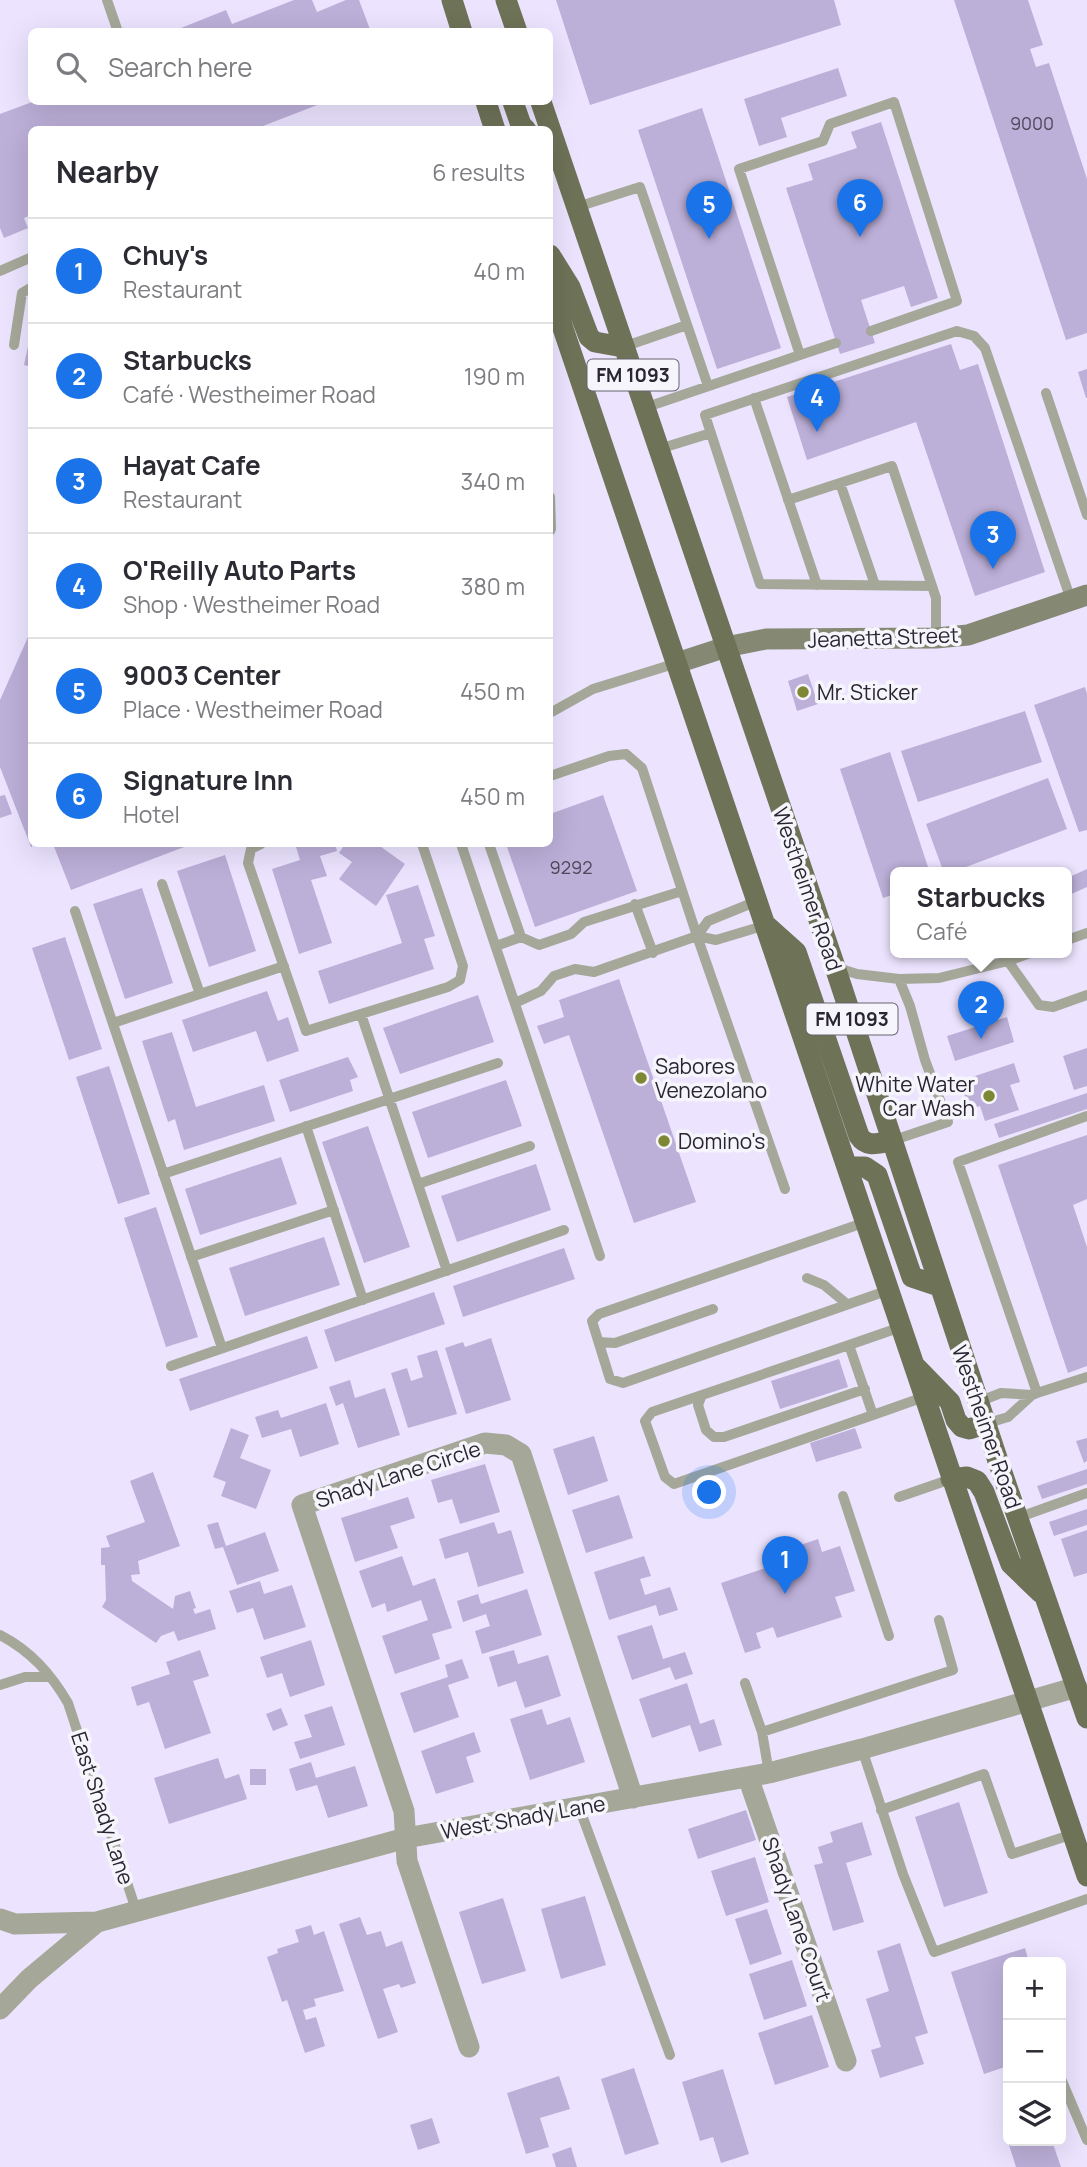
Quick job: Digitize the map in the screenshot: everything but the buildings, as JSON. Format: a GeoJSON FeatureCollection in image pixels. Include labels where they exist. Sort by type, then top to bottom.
{"type":"FeatureCollection","features":[{"type":"Feature","properties":{"kind":"main road"},"geometry":{"type":"LineString","coordinates":[[452,0],[461,28]]}},
{"type":"Feature","properties":{"kind":"main road"},"geometry":{"type":"LineString","coordinates":[[506,0],[516,28]]}},
{"type":"Feature","properties":{"kind":"main road"},"geometry":{"type":"LineString","coordinates":[[487,105],[494,126]]}},
{"type":"Feature","properties":{"kind":"main road"},"geometry":{"type":"LineString","coordinates":[[514,105],[523,126]]}},
{"type":"Feature","properties":{"kind":"main road","name":"Westheimer Road"},"geometry":{"type":"LineString","coordinates":[[542,105],[548,126]]}},
{"type":"Feature","properties":{"kind":"main road","name":"Westheimer Road"},"geometry":{"type":"LineString","coordinates":[[553,140],[835,967],[985,1424],[1087,1718]]}},
{"type":"Feature","properties":{"kind":"main road"},"geometry":{"type":"LineString","coordinates":[[553,260],[570,287],[589,337],[595,342],[623,347]]}},
{"type":"Feature","properties":{"kind":"main road","name":"FM 1093"},"geometry":{"type":"LineString","coordinates":[[553,299],[1087,1875]]}},
{"type":"Feature","properties":{"kind":"main road"},"geometry":{"type":"LineString","coordinates":[[766,925],[796,953],[859,1136],[868,1145],[891,1141]]}},
{"type":"Feature","properties":{"kind":"main road"},"geometry":{"type":"LineString","coordinates":[[848,1167],[865,1167],[877,1175],[912,1277],[939,1286]]}},
{"type":"Feature","properties":{"kind":"main road"},"geometry":{"type":"LineString","coordinates":[[914,1366],[950,1402],[956,1420],[962,1427],[969,1429],[985,1424]]}},
{"type":"Feature","properties":{"kind":"main road"},"geometry":{"type":"LineString","coordinates":[[951,1479],[967,1477],[977,1481],[984,1492],[1011,1564],[1045,1597]]}},
{"type":"Feature","properties":{"kind":"street","name":"Jeanetta Street"},"geometry":{"type":"LineString","coordinates":[[677,663],[726,647],[766,639],[936,639],[968,635],[1079,598]]}},
{"type":"Feature","properties":{"kind":"street","name":"Shady Lane Circle"},"geometry":{"type":"LineString","coordinates":[[406,1838],[404,1811],[302,1505],[485,1443],[506,1445],[521,1454],[633,1798]]}},
{"type":"Feature","properties":{"kind":"street","name":"West Shady Lane"},"geometry":{"type":"LineString","coordinates":[[0,2009],[29,1979],[97,1923],[406,1838],[758,1775],[862,1749],[1077,1687]]}},
{"type":"Feature","properties":{"kind":"street","name":"Shady Lane Court"},"geometry":{"type":"LineString","coordinates":[[758,1775],[846,2061]]}},
{"type":"Feature","properties":{"kind":"street"},"geometry":{"type":"LineString","coordinates":[[406,1838],[407,1861],[470,2047]]}},
{"type":"Feature","properties":{"kind":"street"},"geometry":{"type":"LineString","coordinates":[[0,1919],[15,1924],[97,1923]]}},
{"type":"Feature","properties":{"kind":"lane"},"geometry":{"type":"LineString","coordinates":[[107,0],[117,28]]}},
{"type":"Feature","properties":{"kind":"lane"},"geometry":{"type":"LineString","coordinates":[[800,355],[739,169],[823,141],[830,124],[894,102],[957,301],[871,331]]}},
{"type":"Feature","properties":{"kind":"lane"},"geometry":{"type":"LineString","coordinates":[[577,207],[640,187],[708,386]]}},
{"type":"Feature","properties":{"kind":"lane"},"geometry":{"type":"LineString","coordinates":[[0,271],[28,259]]}},
{"type":"Feature","properties":{"kind":"lane"},"geometry":{"type":"LineString","coordinates":[[13,345],[23,293],[28,290]]}},
{"type":"Feature","properties":{"kind":"lane"},"geometry":{"type":"LineString","coordinates":[[623,347],[687,325]]}},
{"type":"Feature","properties":{"kind":"lane"},"geometry":{"type":"LineString","coordinates":[[932,586],[760,584],[705,415],[957,331],[974,336],[985,348],[1079,598]]}},
{"type":"Feature","properties":{"kind":"lane"},"geometry":{"type":"LineString","coordinates":[[645,408],[836,343]]}},
{"type":"Feature","properties":{"kind":"lane"},"geometry":{"type":"LineString","coordinates":[[1046,393],[1087,515]]}},
{"type":"Feature","properties":{"kind":"lane"},"geometry":{"type":"LineString","coordinates":[[754,398],[817,585]]}},
{"type":"Feature","properties":{"kind":"lane"},"geometry":{"type":"LineString","coordinates":[[659,449],[711,433]]}},
{"type":"Feature","properties":{"kind":"lane"},"geometry":{"type":"LineString","coordinates":[[788,500],[892,466],[936,598],[936,639]]}},
{"type":"Feature","properties":{"kind":"lane"},"geometry":{"type":"LineString","coordinates":[[840,483],[874,585]]}},
{"type":"Feature","properties":{"kind":"lane"},"geometry":{"type":"LineString","coordinates":[[553,711],[593,689],[677,663]]}},
{"type":"Feature","properties":{"kind":"lane"},"geometry":{"type":"LineString","coordinates":[[553,775],[609,756],[626,754],[642,768],[785,1189]]}},
{"type":"Feature","properties":{"kind":"lane"},"geometry":{"type":"LineString","coordinates":[[255,847],[251,849],[248,863],[306,1031],[448,987],[460,980],[463,966],[423,847]]}},
{"type":"Feature","properties":{"kind":"lane"},"geometry":{"type":"LineString","coordinates":[[462,847],[600,1256]]}},
{"type":"Feature","properties":{"kind":"lane"},"geometry":{"type":"LineString","coordinates":[[490,847],[521,937]]}},
{"type":"Feature","properties":{"kind":"lane"},"geometry":{"type":"LineString","coordinates":[[162,884],[200,994]]}},
{"type":"Feature","properties":{"kind":"lane"},"geometry":{"type":"LineString","coordinates":[[496,946],[521,937],[539,945],[571,934],[584,922],[682,891]]}},
{"type":"Feature","properties":{"kind":"lane"},"geometry":{"type":"LineString","coordinates":[[515,1003],[541,991],[554,976],[575,969],[594,972],[653,953],[697,936],[708,921],[757,901]]}},
{"type":"Feature","properties":{"kind":"lane"},"geometry":{"type":"LineString","coordinates":[[635,904],[653,953]]}},
{"type":"Feature","properties":{"kind":"lane"},"geometry":{"type":"LineString","coordinates":[[75,911],[222,1348]]}},
{"type":"Feature","properties":{"kind":"lane"},"geometry":{"type":"LineString","coordinates":[[697,936],[716,940],[766,925]]}},
{"type":"Feature","properties":{"kind":"lane"},"geometry":{"type":"LineString","coordinates":[[835,967],[857,974],[899,979],[939,978],[1016,958]]}},
{"type":"Feature","properties":{"kind":"lane"},"geometry":{"type":"LineString","coordinates":[[1008,961],[1040,1005],[1054,1007],[1087,995]]}},
{"type":"Feature","properties":{"kind":"lane"},"geometry":{"type":"LineString","coordinates":[[113,1023],[284,966]]}},
{"type":"Feature","properties":{"kind":"lane"},"geometry":{"type":"LineString","coordinates":[[891,1141],[948,1122],[899,979]]}},
{"type":"Feature","properties":{"kind":"lane"},"geometry":{"type":"LineString","coordinates":[[361,1014],[447,1271]]}},
{"type":"Feature","properties":{"kind":"lane"},"geometry":{"type":"LineString","coordinates":[[163,1174],[498,1063]]}},
{"type":"Feature","properties":{"kind":"lane"},"geometry":{"type":"LineString","coordinates":[[1034,1394],[958,1163],[1087,1116]]}},
{"type":"Feature","properties":{"kind":"lane"},"geometry":{"type":"LineString","coordinates":[[306,1126],[363,1300]]}},
{"type":"Feature","properties":{"kind":"lane"},"geometry":{"type":"LineString","coordinates":[[418,1184],[530,1146]]}},
{"type":"Feature","properties":{"kind":"lane"},"geometry":{"type":"LineString","coordinates":[[191,1257],[334,1210]]}},
{"type":"Feature","properties":{"kind":"lane"},"geometry":{"type":"LineString","coordinates":[[866,1222],[600,1314],[592,1321],[610,1379],[623,1384],[889,1290]]}},
{"type":"Feature","properties":{"kind":"lane"},"geometry":{"type":"LineString","coordinates":[[171,1366],[564,1230]]}},
{"type":"Feature","properties":{"kind":"lane"},"geometry":{"type":"LineString","coordinates":[[807,1279],[824,1285],[847,1304]]}},
{"type":"Feature","properties":{"kind":"lane"},"geometry":{"type":"LineString","coordinates":[[599,1342],[615,1343],[713,1309]]}},
{"type":"Feature","properties":{"kind":"lane"},"geometry":{"type":"LineString","coordinates":[[901,1327],[652,1412],[645,1421],[665,1477],[674,1484],[924,1397]]}},
{"type":"Feature","properties":{"kind":"lane"},"geometry":{"type":"LineString","coordinates":[[849,1345],[873,1415]]}},
{"type":"Feature","properties":{"kind":"lane"},"geometry":{"type":"LineString","coordinates":[[978,1402],[1001,1393],[1034,1394],[1087,1377]]}},
{"type":"Feature","properties":{"kind":"lane"},"geometry":{"type":"LineString","coordinates":[[702,1395],[698,1405],[706,1430],[713,1437],[724,1437],[864,1389]]}},
{"type":"Feature","properties":{"kind":"lane"},"geometry":{"type":"LineString","coordinates":[[985,1424],[1008,1417],[1034,1394]]}},
{"type":"Feature","properties":{"kind":"lane"},"geometry":{"type":"LineString","coordinates":[[899,1497],[951,1479]]}},
{"type":"Feature","properties":{"kind":"lane"},"geometry":{"type":"LineString","coordinates":[[1017,1518],[1087,1493]]}},
{"type":"Feature","properties":{"kind":"lane"},"geometry":{"type":"LineString","coordinates":[[843,1496],[889,1636]]}},
{"type":"Feature","properties":{"kind":"lane"},"geometry":{"type":"LineString","coordinates":[[762,1732],[953,1670],[939,1619]]}},
{"type":"Feature","properties":{"kind":"lane","name":"East Shady Lane"},"geometry":{"type":"LineString","coordinates":[[0,1635],[26,1650],[42,1665],[68,1703],[137,1913]]}},
{"type":"Feature","properties":{"kind":"lane"},"geometry":{"type":"LineString","coordinates":[[0,1685],[25,1677],[48,1677]]}},
{"type":"Feature","properties":{"kind":"lane"},"geometry":{"type":"LineString","coordinates":[[745,1683],[762,1732],[758,1775]]}},
{"type":"Feature","properties":{"kind":"lane"},"geometry":{"type":"LineString","coordinates":[[862,1749],[903,1874],[934,1952],[1087,1899]]}},
{"type":"Feature","properties":{"kind":"lane"},"geometry":{"type":"LineString","coordinates":[[881,1810],[984,1774],[1012,1854],[1073,1834]]}},
{"type":"Feature","properties":{"kind":"lane"},"geometry":{"type":"LineString","coordinates":[[579,1807],[670,2055]]}},
{"type":"Feature","properties":{"kind":"lane"},"geometry":{"type":"LineString","coordinates":[[1063,2083],[1087,2140]]}},
{"type":"Feature","properties":{"kind":"place","name":"Signature Inn"},"geometry":{"type":"Point","coordinates":[860,237]}},
{"type":"Feature","properties":{"kind":"place","name":"9003 Center"},"geometry":{"type":"Point","coordinates":[709,239]}},
{"type":"Feature","properties":{"kind":"place","name":"O'Reilly Auto Parts"},"geometry":{"type":"Point","coordinates":[817,432]}},
{"type":"Feature","properties":{"kind":"place","name":"Hayat Cafe"},"geometry":{"type":"Point","coordinates":[993,569]}},
{"type":"Feature","properties":{"kind":"place","name":"Mr. Sticker"},"geometry":{"type":"Point","coordinates":[803,692]}},
{"type":"Feature","properties":{"kind":"place","name":"Starbucks"},"geometry":{"type":"Point","coordinates":[981,1039]}},
{"type":"Feature","properties":{"kind":"place","name":"Sabores Venezolano"},"geometry":{"type":"Point","coordinates":[641,1078]}},
{"type":"Feature","properties":{"kind":"place","name":"White Water Car Wash"},"geometry":{"type":"Point","coordinates":[989,1096]}},
{"type":"Feature","properties":{"kind":"place","name":"Domino's"},"geometry":{"type":"Point","coordinates":[664,1141]}},
{"type":"Feature","properties":{"kind":"place","name":"Chuy's"},"geometry":{"type":"Point","coordinates":[785,1594]}}]}
